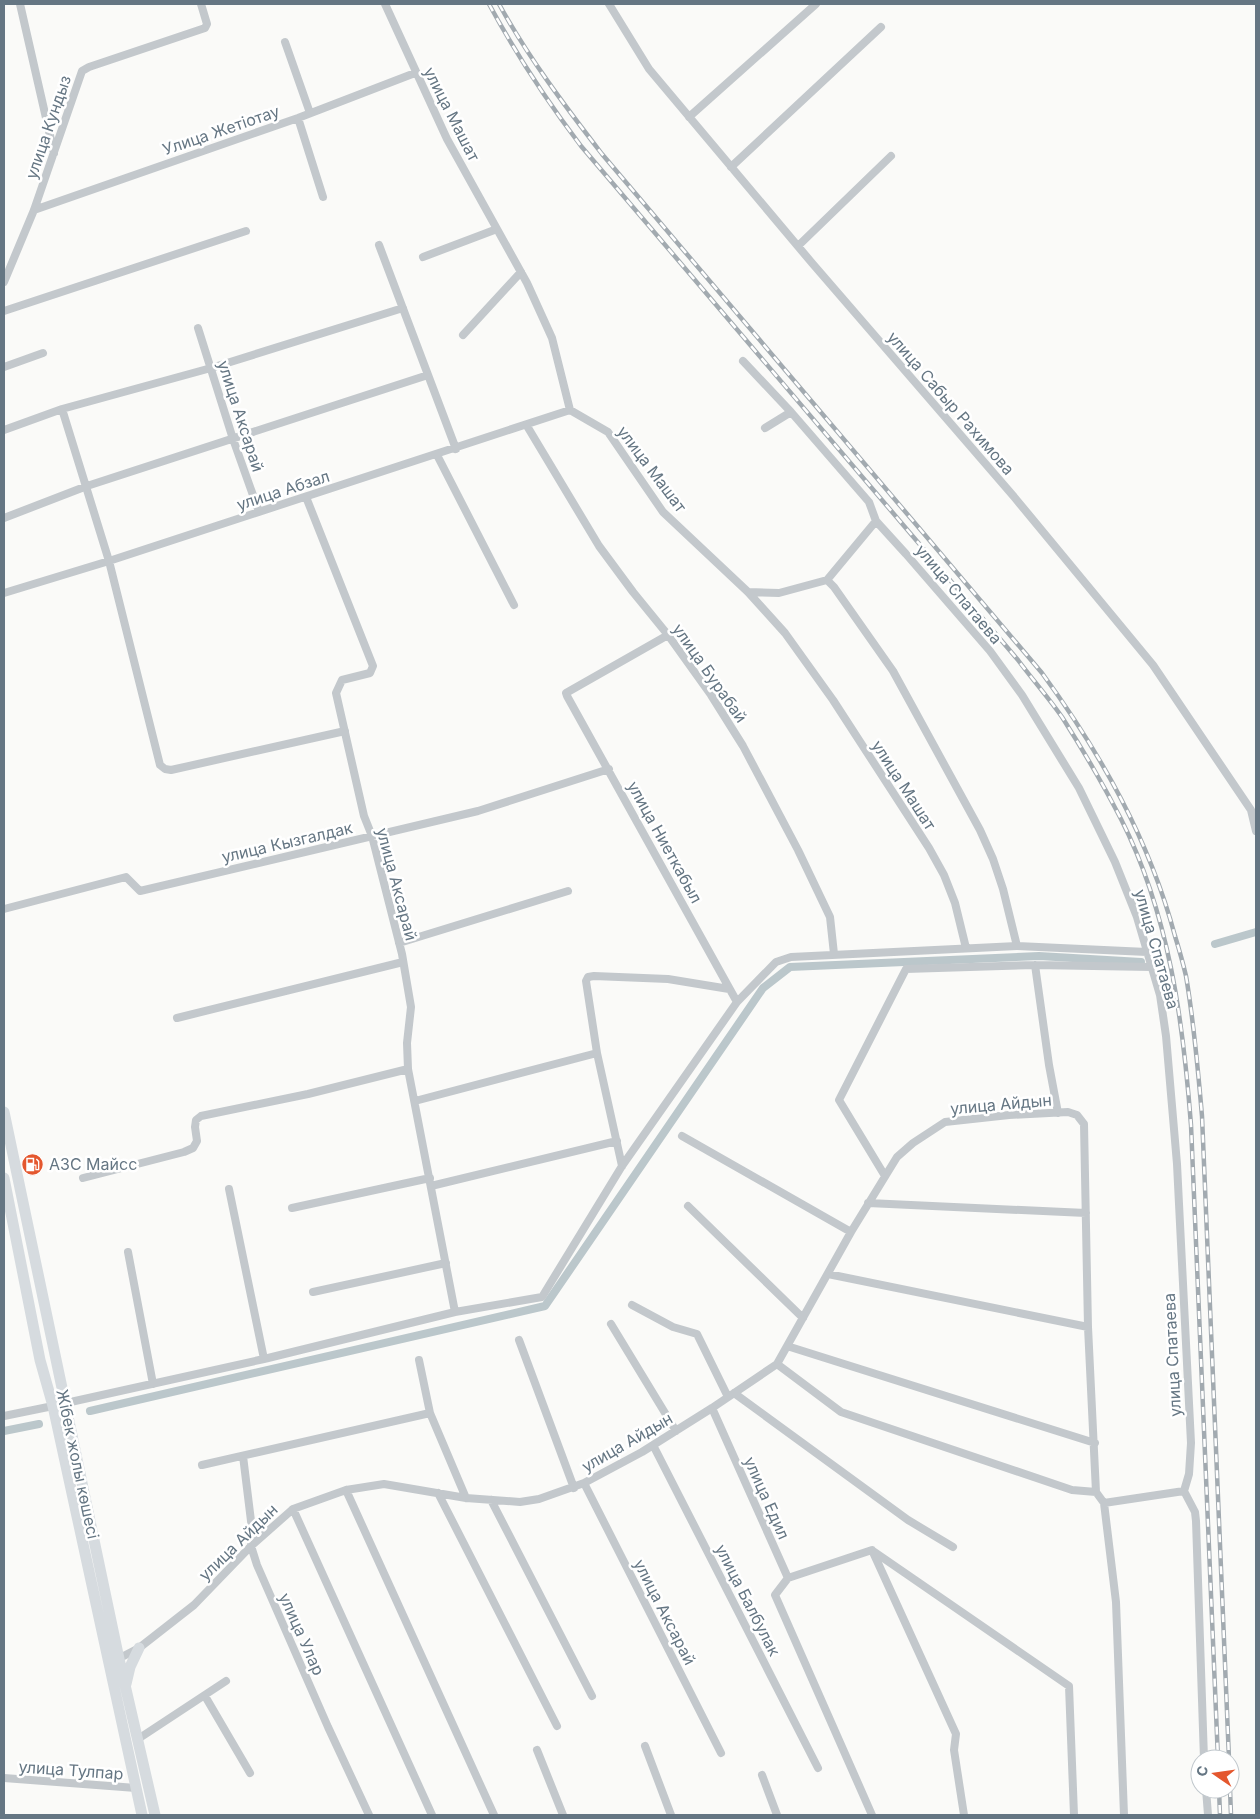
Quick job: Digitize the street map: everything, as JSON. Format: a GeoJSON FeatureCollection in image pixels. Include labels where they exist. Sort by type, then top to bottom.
{"type":"FeatureCollection","features":[{"type":"Feature","properties":{"kind":"main road","name":"Жібек жолы көшесі"},"geometry":{"type":"LineString","coordinates":[[4,1112],[6,1129],[66,1403],[119,1659],[155,1815]]}},
{"type":"Feature","properties":{"kind":"main road","name":"Жібек жолы көшесі"},"geometry":{"type":"LineString","coordinates":[[4,1178],[40,1360],[53,1406],[142,1815]]}},
{"type":"Feature","properties":{"kind":"main road"},"geometry":{"type":"LineString","coordinates":[[125,1685],[130,1667],[139,1648]]}},
{"type":"Feature","properties":{"kind":"street"},"geometry":{"type":"LineString","coordinates":[[20,4],[54,153]]}},
{"type":"Feature","properties":{"kind":"street","name":"улица Кундыз"},"geometry":{"type":"LineString","coordinates":[[4,282],[7,262],[34,210],[82,71],[205,28],[207,24],[200,4]]}},
{"type":"Feature","properties":{"kind":"street","name":"улица Машат"},"geometry":{"type":"LineString","coordinates":[[385,4],[447,140],[521,272],[552,338],[570,410],[608,432],[663,512],[748,592],[785,634],[833,700],[929,848],[944,875],[955,904],[966,948]]}},
{"type":"Feature","properties":{"kind":"street","name":"улица Сабыр Рахимова"},"geometry":{"type":"LineString","coordinates":[[609,4],[649,69],[798,246],[1015,498],[1153,665],[1251,810],[1256,831]]}},
{"type":"Feature","properties":{"kind":"street"},"geometry":{"type":"LineString","coordinates":[[689,117],[816,4]]}},
{"type":"Feature","properties":{"kind":"street"},"geometry":{"type":"LineString","coordinates":[[731,167],[881,27]]}},
{"type":"Feature","properties":{"kind":"street"},"geometry":{"type":"LineString","coordinates":[[285,42],[310,113]]}},
{"type":"Feature","properties":{"kind":"street","name":"Улица Жетіотау"},"geometry":{"type":"LineString","coordinates":[[34,210],[298,118],[416,73]]}},
{"type":"Feature","properties":{"kind":"street"},"geometry":{"type":"LineString","coordinates":[[298,118],[323,196]]}},
{"type":"Feature","properties":{"kind":"street"},"geometry":{"type":"LineString","coordinates":[[798,246],[891,156]]}},
{"type":"Feature","properties":{"kind":"street"},"geometry":{"type":"LineString","coordinates":[[423,257],[498,229]]}},
{"type":"Feature","properties":{"kind":"street"},"geometry":{"type":"LineString","coordinates":[[4,311],[246,231]]}},
{"type":"Feature","properties":{"kind":"street"},"geometry":{"type":"LineString","coordinates":[[379,245],[456,448]]}},
{"type":"Feature","properties":{"kind":"street"},"geometry":{"type":"LineString","coordinates":[[463,335],[521,272]]}},
{"type":"Feature","properties":{"kind":"street"},"geometry":{"type":"LineString","coordinates":[[4,430],[62,409],[211,368],[403,308]]}},
{"type":"Feature","properties":{"kind":"street","name":"улица Аксарай"},"geometry":{"type":"LineString","coordinates":[[198,328],[233,439],[259,512]]}},
{"type":"Feature","properties":{"kind":"street"},"geometry":{"type":"LineString","coordinates":[[4,366],[43,353]]}},
{"type":"Feature","properties":{"kind":"street","name":"улица Спатаева"},"geometry":{"type":"LineString","coordinates":[[743,361],[791,412],[869,502],[876,521],[990,651],[1027,703],[1079,788],[1111,854],[1137,917],[1160,995],[1166,1036],[1177,1164],[1191,1443],[1189,1474],[1184,1491]]}},
{"type":"Feature","properties":{"kind":"street"},"geometry":{"type":"LineString","coordinates":[[4,518],[87,486],[428,375]]}},
{"type":"Feature","properties":{"kind":"street"},"geometry":{"type":"LineString","coordinates":[[62,409],[109,561],[160,765],[165,769],[171,770],[346,731]]}},
{"type":"Feature","properties":{"kind":"street","name":"улица Абзал"},"geometry":{"type":"LineString","coordinates":[[4,593],[437,455],[570,410]]}},
{"type":"Feature","properties":{"kind":"street"},"geometry":{"type":"LineString","coordinates":[[765,428],[791,412]]}},
{"type":"Feature","properties":{"kind":"street","name":"улица Бурабай"},"geometry":{"type":"LineString","coordinates":[[526,426],[599,546],[632,592],[668,635],[711,695],[743,746],[798,850],[830,917],[834,954]]}},
{"type":"Feature","properties":{"kind":"street"},"geometry":{"type":"LineString","coordinates":[[437,455],[514,605]]}},
{"type":"Feature","properties":{"kind":"street","name":"улица Аксарай"},"geometry":{"type":"LineString","coordinates":[[306,497],[373,666],[370,673],[342,680],[336,693],[364,816],[372,836],[403,962],[411,1006],[407,1043],[408,1069],[455,1312]]}},
{"type":"Feature","properties":{"kind":"street"},"geometry":{"type":"LineString","coordinates":[[748,592],[779,593],[827,580],[876,521]]}},
{"type":"Feature","properties":{"kind":"street"},"geometry":{"type":"LineString","coordinates":[[827,580],[834,587],[893,672],[980,830],[993,859],[1003,889],[1017,946]]}},
{"type":"Feature","properties":{"kind":"street","name":"улица Ниеткабыл"},"geometry":{"type":"LineString","coordinates":[[668,635],[566,693],[737,1002]]}},
{"type":"Feature","properties":{"kind":"street","name":"улица Кызгалдак"},"geometry":{"type":"LineString","coordinates":[[4,909],[126,878],[140,891],[478,811],[609,769]]}},
{"type":"Feature","properties":{"kind":"street"},"geometry":{"type":"LineString","coordinates":[[399,943],[568,890]]}},
{"type":"Feature","properties":{"kind":"street"},"geometry":{"type":"LineString","coordinates":[[66,1403],[264,1359],[455,1312],[542,1297],[622,1166],[737,1002],[776,962],[791,957],[834,954],[1017,946],[1147,952]]}},
{"type":"Feature","properties":{"kind":"street"},"geometry":{"type":"LineString","coordinates":[[177,1018],[403,962]]}},
{"type":"Feature","properties":{"kind":"street"},"geometry":{"type":"LineString","coordinates":[[885,1176],[839,1100],[906,969],[1035,964],[1152,967]]}},
{"type":"Feature","properties":{"kind":"street"},"geometry":{"type":"LineString","coordinates":[[1035,964],[1049,1065],[1058,1113]]}},
{"type":"Feature","properties":{"kind":"street"},"geometry":{"type":"LineString","coordinates":[[622,1166],[597,1054],[586,981],[594,976],[668,979],[730,989]]}},
{"type":"Feature","properties":{"kind":"street"},"geometry":{"type":"LineString","coordinates":[[415,1101],[597,1054]]}},
{"type":"Feature","properties":{"kind":"street"},"geometry":{"type":"LineString","coordinates":[[83,1178],[193,1148],[197,1141],[196,1120],[201,1116],[308,1094],[408,1069]]}},
{"type":"Feature","properties":{"kind":"street","name":"улица Айдын"},"geometry":{"type":"LineString","coordinates":[[108,1665],[139,1648],[194,1605],[251,1546],[293,1509],[346,1490],[384,1484],[466,1498],[520,1502],[539,1500],[584,1483],[653,1445],[712,1408],[777,1364],[851,1232],[897,1157],[913,1143],[945,1122],[1009,1114],[1068,1112],[1077,1115],[1084,1124],[1086,1213]]}},
{"type":"Feature","properties":{"kind":"street"},"geometry":{"type":"LineString","coordinates":[[682,1136],[851,1232]]}},
{"type":"Feature","properties":{"kind":"street"},"geometry":{"type":"LineString","coordinates":[[292,1208],[430,1182],[617,1141]]}},
{"type":"Feature","properties":{"kind":"street"},"geometry":{"type":"LineString","coordinates":[[229,1189],[264,1359]]}},
{"type":"Feature","properties":{"kind":"street"},"geometry":{"type":"LineString","coordinates":[[868,1203],[1086,1213],[1088,1327],[1096,1492],[1104,1503],[1116,1602],[1124,1815]]}},
{"type":"Feature","properties":{"kind":"street"},"geometry":{"type":"LineString","coordinates":[[688,1206],[803,1318]]}},
{"type":"Feature","properties":{"kind":"street"},"geometry":{"type":"LineString","coordinates":[[128,1252],[153,1384]]}},
{"type":"Feature","properties":{"kind":"street"},"geometry":{"type":"LineString","coordinates":[[313,1292],[446,1263]]}},
{"type":"Feature","properties":{"kind":"street"},"geometry":{"type":"LineString","coordinates":[[828,1274],[1088,1327]]}},
{"type":"Feature","properties":{"kind":"street"},"geometry":{"type":"LineString","coordinates":[[632,1305],[673,1327],[697,1334],[731,1395],[908,1520],[953,1547]]}},
{"type":"Feature","properties":{"kind":"street"},"geometry":{"type":"LineString","coordinates":[[611,1324],[676,1431]]}},
{"type":"Feature","properties":{"kind":"street"},"geometry":{"type":"LineString","coordinates":[[519,1340],[574,1488]]}},
{"type":"Feature","properties":{"kind":"street"},"geometry":{"type":"LineString","coordinates":[[787,1346],[1094,1443]]}},
{"type":"Feature","properties":{"kind":"street"},"geometry":{"type":"LineString","coordinates":[[419,1360],[430,1413],[466,1498]]}},
{"type":"Feature","properties":{"kind":"street"},"geometry":{"type":"LineString","coordinates":[[777,1364],[841,1412],[1072,1490],[1096,1492]]}},
{"type":"Feature","properties":{"kind":"street"},"geometry":{"type":"LineString","coordinates":[[4,1416],[53,1406]]}},
{"type":"Feature","properties":{"kind":"street","name":"улица Едил"},"geometry":{"type":"LineString","coordinates":[[712,1408],[788,1578]]}},
{"type":"Feature","properties":{"kind":"street"},"geometry":{"type":"LineString","coordinates":[[202,1465],[430,1413]]}},
{"type":"Feature","properties":{"kind":"street","name":"улица Балбулак"},"geometry":{"type":"LineString","coordinates":[[653,1445],[818,1768]]}},
{"type":"Feature","properties":{"kind":"street","name":"улица Улар"},"geometry":{"type":"LineString","coordinates":[[243,1456],[252,1529],[251,1546],[257,1565],[316,1700],[370,1815]]}},
{"type":"Feature","properties":{"kind":"street","name":"улица Аксарай"},"geometry":{"type":"LineString","coordinates":[[584,1483],[721,1753]]}},
{"type":"Feature","properties":{"kind":"street"},"geometry":{"type":"LineString","coordinates":[[346,1490],[494,1815]]}},
{"type":"Feature","properties":{"kind":"street"},"geometry":{"type":"LineString","coordinates":[[1104,1503],[1184,1491],[1195,1512],[1204,1749]]}},
{"type":"Feature","properties":{"kind":"street"},"geometry":{"type":"LineString","coordinates":[[438,1493],[557,1726]]}},
{"type":"Feature","properties":{"kind":"street"},"geometry":{"type":"LineString","coordinates":[[491,1500],[592,1696]]}},
{"type":"Feature","properties":{"kind":"street"},"geometry":{"type":"LineString","coordinates":[[293,1509],[432,1815]]}},
{"type":"Feature","properties":{"kind":"street"},"geometry":{"type":"LineString","coordinates":[[788,1578],[872,1550]]}},
{"type":"Feature","properties":{"kind":"street"},"geometry":{"type":"LineString","coordinates":[[872,1550],[956,1734],[954,1750],[964,1815]]}},
{"type":"Feature","properties":{"kind":"street"},"geometry":{"type":"LineString","coordinates":[[872,1550],[1069,1686],[1074,1815]]}},
{"type":"Feature","properties":{"kind":"street","name":"улица Балбулак"},"geometry":{"type":"LineString","coordinates":[[788,1578],[775,1595],[872,1815]]}},
{"type":"Feature","properties":{"kind":"street"},"geometry":{"type":"LineString","coordinates":[[138,1739],[226,1681]]}},
{"type":"Feature","properties":{"kind":"street"},"geometry":{"type":"LineString","coordinates":[[205,1696],[250,1772]]}},
{"type":"Feature","properties":{"kind":"street"},"geometry":{"type":"LineString","coordinates":[[645,1746],[671,1815]]}},
{"type":"Feature","properties":{"kind":"street"},"geometry":{"type":"LineString","coordinates":[[538,1750],[563,1815]]}},
{"type":"Feature","properties":{"kind":"street"},"geometry":{"type":"LineString","coordinates":[[762,1775],[778,1815]]}},
{"type":"Feature","properties":{"kind":"street","name":"улица Тулпар"},"geometry":{"type":"LineString","coordinates":[[4,1778],[136,1788]]}},
{"type":"Feature","properties":{"kind":"street"},"geometry":{"type":"LineString","coordinates":[[1207,1799],[1208,1815]]}},
{"type":"Feature","properties":{"kind":"waterway"},"geometry":{"type":"LineString","coordinates":[[1215,944],[1256,932]]}},
{"type":"Feature","properties":{"kind":"waterway"},"geometry":{"type":"LineString","coordinates":[[90,1411],[545,1306],[763,988],[790,967],[1039,956],[1141,962]]}},
{"type":"Feature","properties":{"kind":"waterway"},"geometry":{"type":"LineString","coordinates":[[4,1431],[39,1424]]}},
{"type":"Feature","properties":{"kind":"railway"},"geometry":{"type":"LineString","coordinates":[[489,4],[532,77],[581,146],[1018,660],[1051,702],[1070,729],[1100,780],[1121,819],[1137,855],[1151,892],[1171,968],[1188,1086],[1218,1749]]}},
{"type":"Feature","properties":{"kind":"railway"},"geometry":{"type":"LineString","coordinates":[[499,4],[535,62],[602,154],[1042,673],[1103,766],[1152,865],[1186,976],[1194,1029],[1202,1116],[1229,1749]]}},
{"type":"Feature","properties":{"kind":"railway"},"geometry":{"type":"LineString","coordinates":[[1219,1799],[1220,1815]]}},
{"type":"Feature","properties":{"kind":"railway"},"geometry":{"type":"LineString","coordinates":[[1230,1799],[1231,1815]]}},
{"type":"Feature","properties":{"kind":"place","name":"АЗС Майсс"},"geometry":{"type":"Point","coordinates":[33,1164]}}]}
